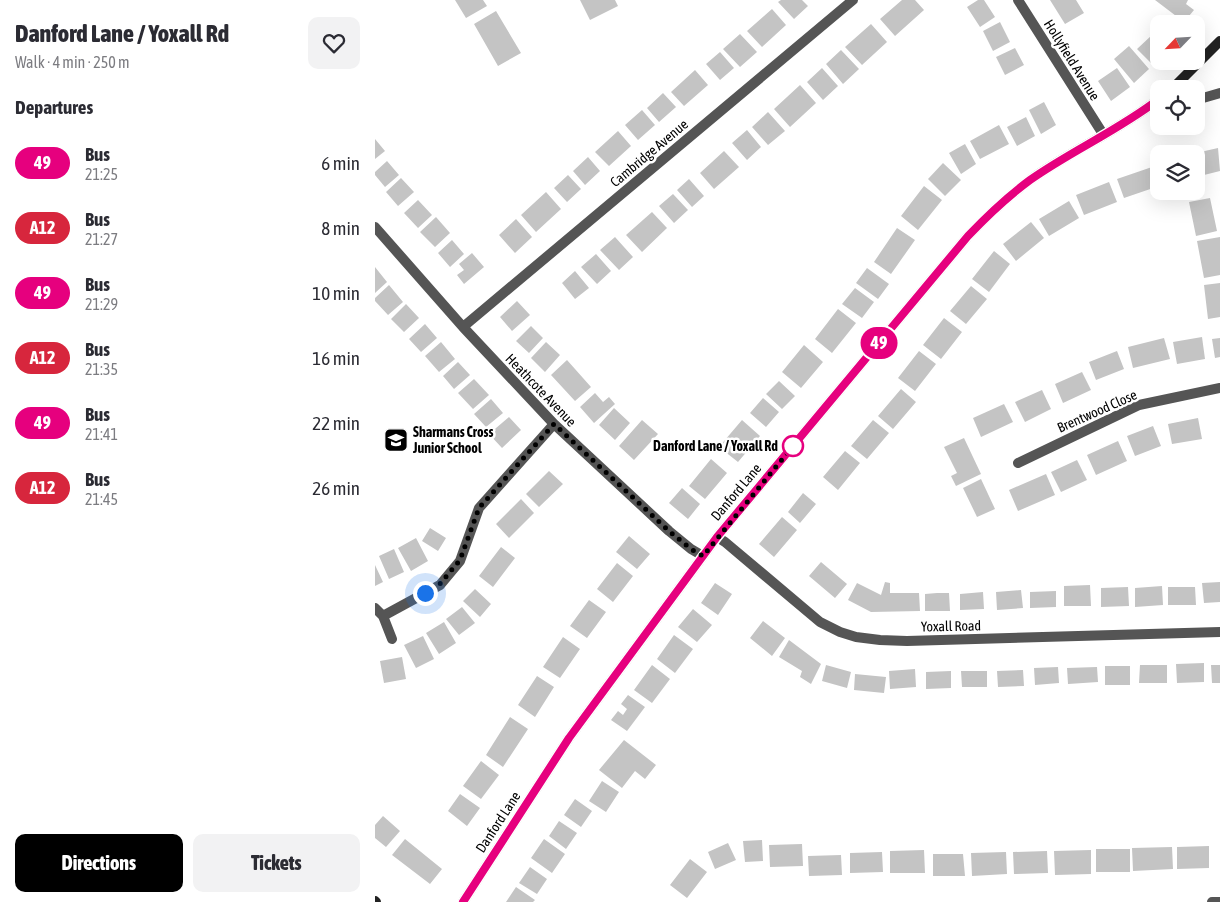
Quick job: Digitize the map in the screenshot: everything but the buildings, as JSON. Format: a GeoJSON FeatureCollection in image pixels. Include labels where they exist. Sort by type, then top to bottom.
{"type":"FeatureCollection","features":[{"type":"Feature","properties":{"kind":"street","name":"Cambridge Avenue"},"geometry":{"type":"LineString","coordinates":[[463,327],[853,0]]}},
{"type":"Feature","properties":{"kind":"street","name":"Hollyfield Avenue"},"geometry":{"type":"LineString","coordinates":[[1018,0],[1103,134]]}},
{"type":"Feature","properties":{"kind":"street"},"geometry":{"type":"LineString","coordinates":[[1182,80],[1220,41]]}},
{"type":"Feature","properties":{"kind":"street"},"geometry":{"type":"LineString","coordinates":[[1205,98],[1220,93]]}},
{"type":"Feature","properties":{"kind":"street","name":"Danford Lane"},"geometry":{"type":"LineString","coordinates":[[463,902],[569,738],[717,537],[985,218],[1031,179],[1150,106]]}},
{"type":"Feature","properties":{"kind":"street","name":"Heathcote Avenue"},"geometry":{"type":"LineString","coordinates":[[375,227],[463,327],[554,424],[669,531],[703,556]]}},
{"type":"Feature","properties":{"kind":"street","name":"Brentwood Close"},"geometry":{"type":"LineString","coordinates":[[1019,463],[1139,405],[1220,388]]}},
{"type":"Feature","properties":{"kind":"street"},"geometry":{"type":"LineString","coordinates":[[383,616],[439,585],[460,560],[479,508],[554,424]]}},
{"type":"Feature","properties":{"kind":"street","name":"Yoxall Road"},"geometry":{"type":"LineString","coordinates":[[717,537],[819,622],[856,637],[907,641],[1220,632]]}},
{"type":"Feature","properties":{"kind":"street"},"geometry":{"type":"LineString","coordinates":[[375,608],[383,616],[392,639]]}},
{"type":"Feature","properties":{"kind":"street"},"geometry":{"type":"LineString","coordinates":[[1212,902],[1220,902]]}},
{"type":"Feature","properties":{"kind":"bus line","name":"49"},"geometry":{"type":"LineString","coordinates":[[463,902],[569,738],[717,537],[968,236],[1007,198],[1031,179],[1150,106]]}},
{"type":"Feature","properties":{"kind":"place","name":"Sharmans Cross Junior School"},"geometry":{"type":"Point","coordinates":[396,440]}},
{"type":"Feature","properties":{"kind":"place","name":"Danford Lane / Yoxall Rd"},"geometry":{"type":"Point","coordinates":[793,446]}},
{"type":"Feature","properties":{"kind":"route"},"geometry":{"type":"LineString","coordinates":[[425,593],[439,585],[460,560],[479,508],[554,424],[669,531],[703,556],[793,446]]}}]}
